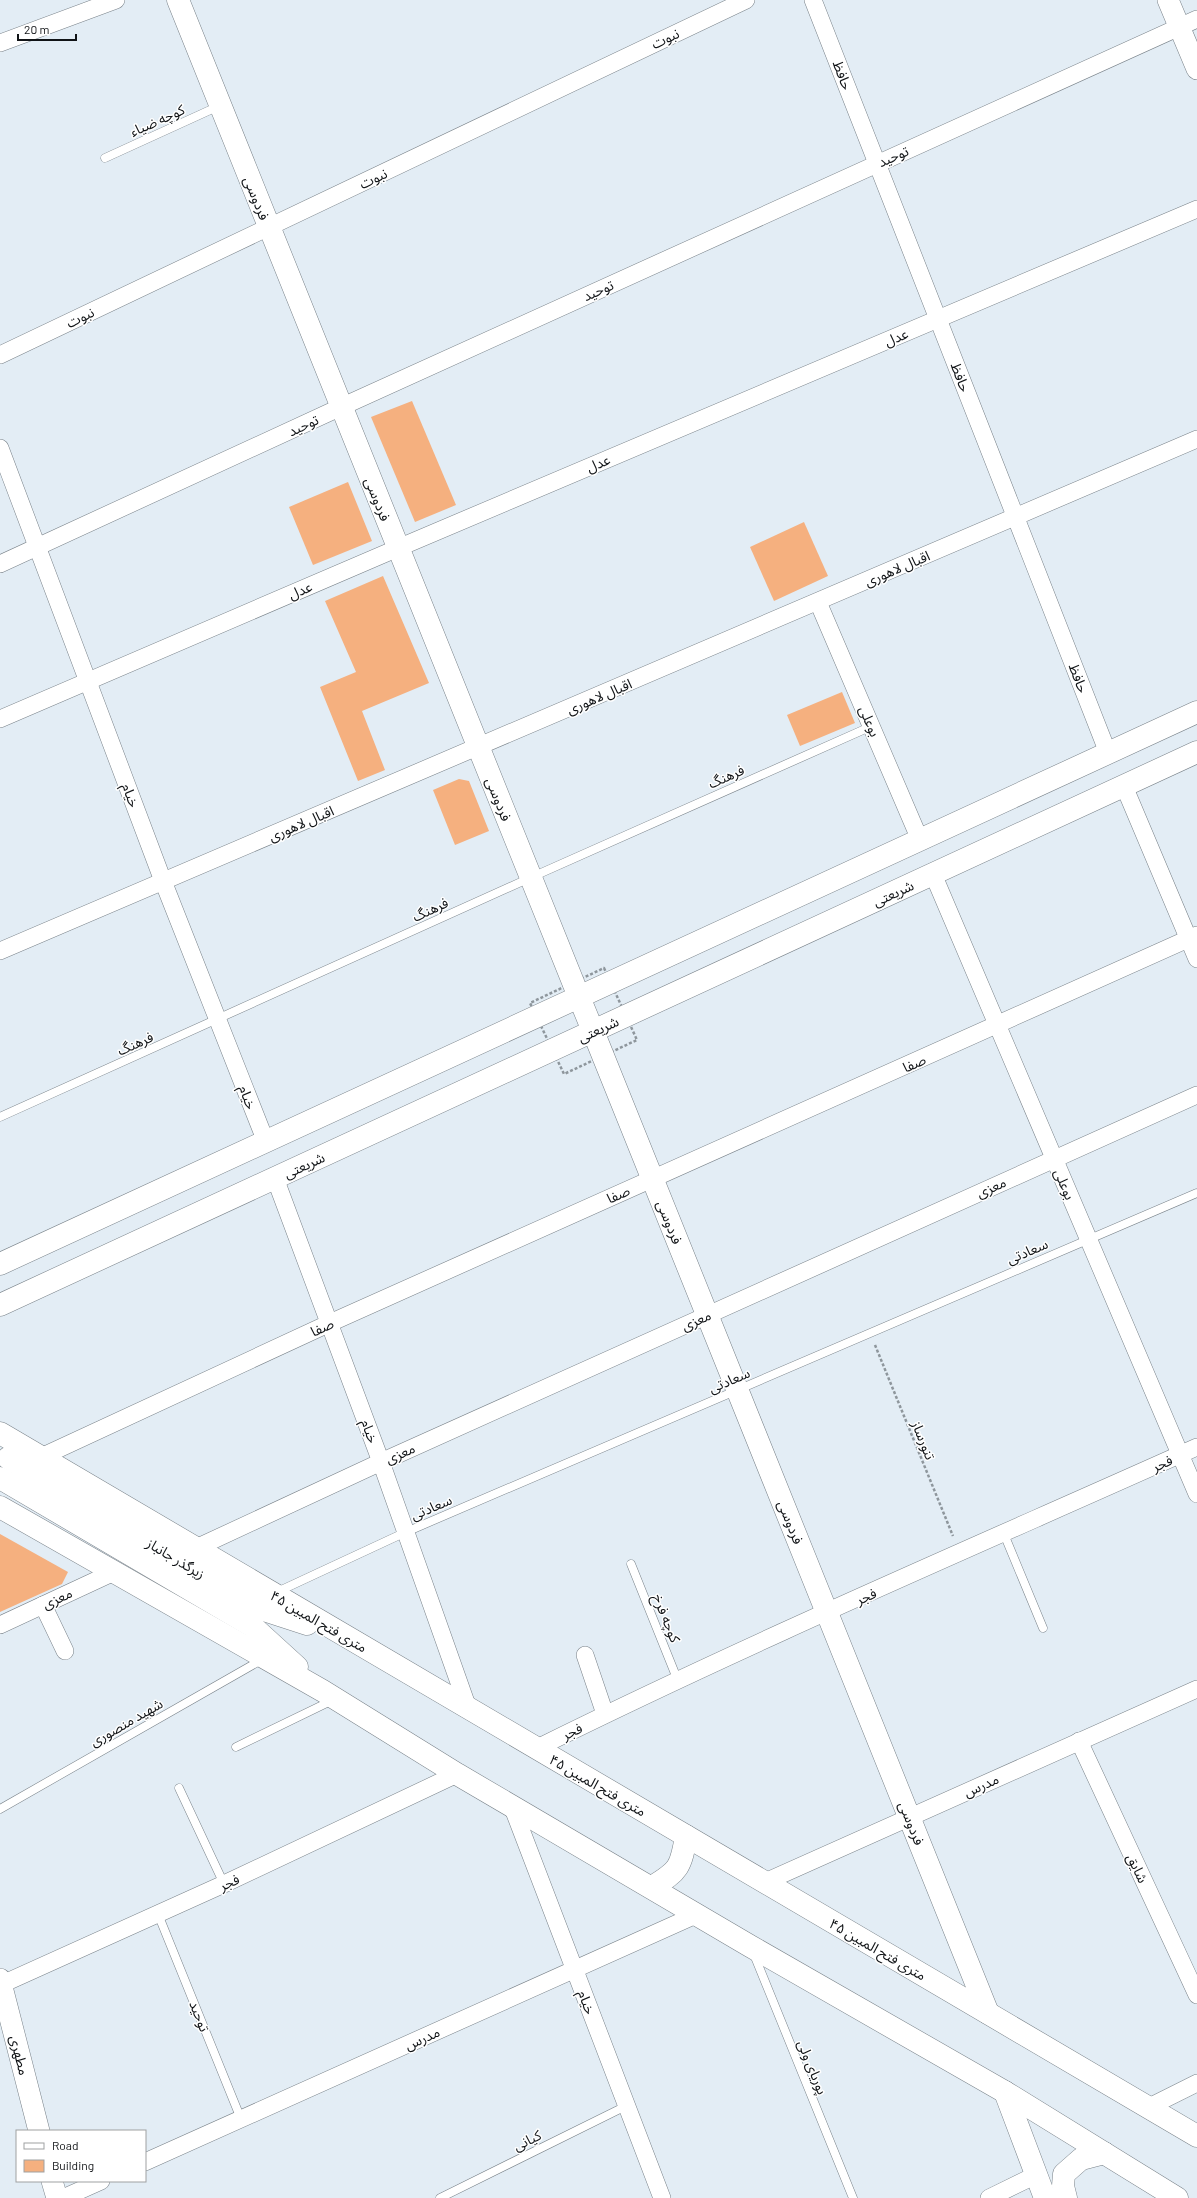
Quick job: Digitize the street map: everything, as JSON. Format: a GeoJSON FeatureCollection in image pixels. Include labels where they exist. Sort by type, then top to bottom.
{"type":"FeatureCollection","features":[{"type":"Feature","properties":{"kind":"main road","name":"فردوسی"},"geometry":{"type":"LineString","coordinates":[[178,0],[988,2013]]}},
{"type":"Feature","properties":{"kind":"main road"},"geometry":{"type":"LineString","coordinates":[[0,1264],[1197,712]]}},
{"type":"Feature","properties":{"kind":"main road","name":"شریعتی"},"geometry":{"type":"LineString","coordinates":[[0,1306],[1197,752]]}},
{"type":"Feature","properties":{"kind":"main road","name":"۴۵ متری فتح المبین"},"geometry":{"type":"LineString","coordinates":[[5,1452],[41,1457],[1197,2136]]}},
{"type":"Feature","properties":{"kind":"main road","name":"زیرگذر جانباز"},"geometry":{"type":"LineString","coordinates":[[5,1452],[264,1610],[351,1640]]}},
{"type":"Feature","properties":{"kind":"main road","name":"زیرگذر جانباز"},"geometry":{"type":"LineString","coordinates":[[5,1452],[252,1626],[329,1694]]}},
{"type":"Feature","properties":{"kind":"main road"},"geometry":{"type":"LineString","coordinates":[[0,1507],[329,1694],[457,1774],[698,1914],[750,1946],[1005,2092],[1177,2198]]}},
{"type":"Feature","properties":{"kind":"main road"},"geometry":{"type":"LineString","coordinates":[[652,1888],[672,1875],[682,1860],[686,1836]]}},
{"type":"Feature","properties":{"kind":"main road"},"geometry":{"type":"LineString","coordinates":[[1005,2092],[1045,2198]]}},
{"type":"Feature","properties":{"kind":"main road"},"geometry":{"type":"LineString","coordinates":[[1066,2198],[1063,2186],[1064,2174],[1081,2159],[1104,2153]]}},
{"type":"Feature","properties":{"kind":"street"},"geometry":{"type":"LineString","coordinates":[[0,43],[116,0]]}},
{"type":"Feature","properties":{"kind":"street","name":"نبوت"},"geometry":{"type":"LineString","coordinates":[[0,356],[746,0]]}},
{"type":"Feature","properties":{"kind":"street","name":"حافظ"},"geometry":{"type":"LineString","coordinates":[[813,0],[1108,753]]}},
{"type":"Feature","properties":{"kind":"street"},"geometry":{"type":"LineString","coordinates":[[1168,0],[1188,23],[1197,69]]}},
{"type":"Feature","properties":{"kind":"street","name":"توحید"},"geometry":{"type":"LineString","coordinates":[[0,564],[341,407],[1188,23]]}},
{"type":"Feature","properties":{"kind":"street","name":"عدل"},"geometry":{"type":"LineString","coordinates":[[0,720],[398,548],[1197,209]]}},
{"type":"Feature","properties":{"kind":"street","name":"اقبال لاهوری"},"geometry":{"type":"LineString","coordinates":[[0,950],[478,748],[1197,440]]}},
{"type":"Feature","properties":{"kind":"street","name":"خیام"},"geometry":{"type":"LineString","coordinates":[[0,448],[163,880],[266,1142]]}},
{"type":"Feature","properties":{"kind":"street","name":"بوعلی"},"geometry":{"type":"LineString","coordinates":[[818,602],[920,840]]}},
{"type":"Feature","properties":{"kind":"street"},"geometry":{"type":"LineString","coordinates":[[1124,786],[1193,937],[1197,959]]}},
{"type":"Feature","properties":{"kind":"street","name":"بوعلی"},"geometry":{"type":"LineString","coordinates":[[933,874],[1197,1494]]}},
{"type":"Feature","properties":{"kind":"street","name":"صفا"},"geometry":{"type":"LineString","coordinates":[[41,1457],[330,1323],[998,1026],[1193,937]]}},
{"type":"Feature","properties":{"kind":"street","name":"معزی"},"geometry":{"type":"LineString","coordinates":[[196,1548],[381,1462],[1197,1095]]}},
{"type":"Feature","properties":{"kind":"street","name":"خیام"},"geometry":{"type":"LineString","coordinates":[[275,1178],[381,1462],[468,1708]]}},
{"type":"Feature","properties":{"kind":"street","name":"فجر"},"geometry":{"type":"LineString","coordinates":[[537,1748],[605,1714],[1197,1447]]}},
{"type":"Feature","properties":{"kind":"street","name":"معزی"},"geometry":{"type":"LineString","coordinates":[[0,1625],[114,1572]]}},
{"type":"Feature","properties":{"kind":"street"},"geometry":{"type":"LineString","coordinates":[[43,1605],[65,1651]]}},
{"type":"Feature","properties":{"kind":"street"},"geometry":{"type":"LineString","coordinates":[[585,1655],[605,1714]]}},
{"type":"Feature","properties":{"kind":"street","name":"مدرس"},"geometry":{"type":"LineString","coordinates":[[765,1882],[1197,1689]]}},
{"type":"Feature","properties":{"kind":"street","name":"شایق"},"geometry":{"type":"LineString","coordinates":[[1079,1741],[1197,1995]]}},
{"type":"Feature","properties":{"kind":"street","name":"فجر"},"geometry":{"type":"LineString","coordinates":[[0,1983],[224,1884],[457,1774]]}},
{"type":"Feature","properties":{"kind":"street","name":"خیام"},"geometry":{"type":"LineString","coordinates":[[512,1806],[662,2198]]}},
{"type":"Feature","properties":{"kind":"street","name":"مدرس"},"geometry":{"type":"LineString","coordinates":[[146,2162],[698,1914]]}},
{"type":"Feature","properties":{"kind":"street","name":"مطهری"},"geometry":{"type":"LineString","coordinates":[[0,1983],[39,2130]]}},
{"type":"Feature","properties":{"kind":"street"},"geometry":{"type":"LineString","coordinates":[[1149,2107],[1197,2083]]}},
{"type":"Feature","properties":{"kind":"street"},"geometry":{"type":"LineString","coordinates":[[989,2198],[1036,2175]]}},
{"type":"Feature","properties":{"kind":"street"},"geometry":{"type":"LineString","coordinates":[[52,2182],[57,2198]]}},
{"type":"Feature","properties":{"kind":"street"},"geometry":{"type":"LineString","coordinates":[[63,2198],[99,2182]]}},
{"type":"Feature","properties":{"kind":"lane","name":"کوچه ضیاء"},"geometry":{"type":"LineString","coordinates":[[105,158],[220,106]]}},
{"type":"Feature","properties":{"kind":"lane","name":"فرهنگ"},"geometry":{"type":"LineString","coordinates":[[0,1118],[532,877],[872,726]]}},
{"type":"Feature","properties":{"kind":"lane","name":"سعادتی"},"geometry":{"type":"LineString","coordinates":[[273,1594],[406,1532],[1197,1193]]}},
{"type":"Feature","properties":{"kind":"lane"},"geometry":{"type":"LineString","coordinates":[[1004,1534],[1043,1628]]}},
{"type":"Feature","properties":{"kind":"lane","name":"کوچه فرخ"},"geometry":{"type":"LineString","coordinates":[[631,1564],[678,1681]]}},
{"type":"Feature","properties":{"kind":"lane","name":"شهید منصوری"},"geometry":{"type":"LineString","coordinates":[[0,1809],[264,1658]]}},
{"type":"Feature","properties":{"kind":"lane"},"geometry":{"type":"LineString","coordinates":[[236,1747],[329,1694]]}},
{"type":"Feature","properties":{"kind":"lane"},"geometry":{"type":"LineString","coordinates":[[179,1788],[224,1884]]}},
{"type":"Feature","properties":{"kind":"lane","name":"توحید"},"geometry":{"type":"LineString","coordinates":[[158,1914],[242,2119]]}},
{"type":"Feature","properties":{"kind":"lane","name":"پوریای ولی"},"geometry":{"type":"LineString","coordinates":[[750,1946],[853,2198]]}},
{"type":"Feature","properties":{"kind":"lane","name":"کیانی"},"geometry":{"type":"LineString","coordinates":[[440,2198],[626,2106]]}},
{"type":"Feature","properties":{"kind":"path","name":"تنورساز"},"geometry":{"type":"LineString","coordinates":[[870,1333],[960,1553]]}},
{"type":"Feature","properties":{"kind":"building"},"geometry":{"type":"Polygon","coordinates":[[[412,401],[456,505],[415,522],[371,417],[412,401]]]}},
{"type":"Feature","properties":{"kind":"building"},"geometry":{"type":"Polygon","coordinates":[[[348,482],[372,541],[313,565],[289,507],[348,482]]]}},
{"type":"Feature","properties":{"kind":"building"},"geometry":{"type":"Polygon","coordinates":[[[804,522],[828,576],[774,601],[750,547],[804,522]]]}},
{"type":"Feature","properties":{"kind":"building"},"geometry":{"type":"Polygon","coordinates":[[[383,576],[429,683],[362,711],[385,770],[358,781],[320,687],[356,672],[325,601],[383,576]]]}},
{"type":"Feature","properties":{"kind":"building"},"geometry":{"type":"Polygon","coordinates":[[[842,692],[855,723],[800,746],[787,715],[842,692]]]}},
{"type":"Feature","properties":{"kind":"building"},"geometry":{"type":"Polygon","coordinates":[[[459,779],[469,781],[489,831],[455,845],[433,790],[459,779]]]}},
{"type":"Feature","properties":{"kind":"building"},"geometry":{"type":"Polygon","coordinates":[[[0,1534],[68,1572],[62,1584],[0,1612],[0,1534]]]}}]}
